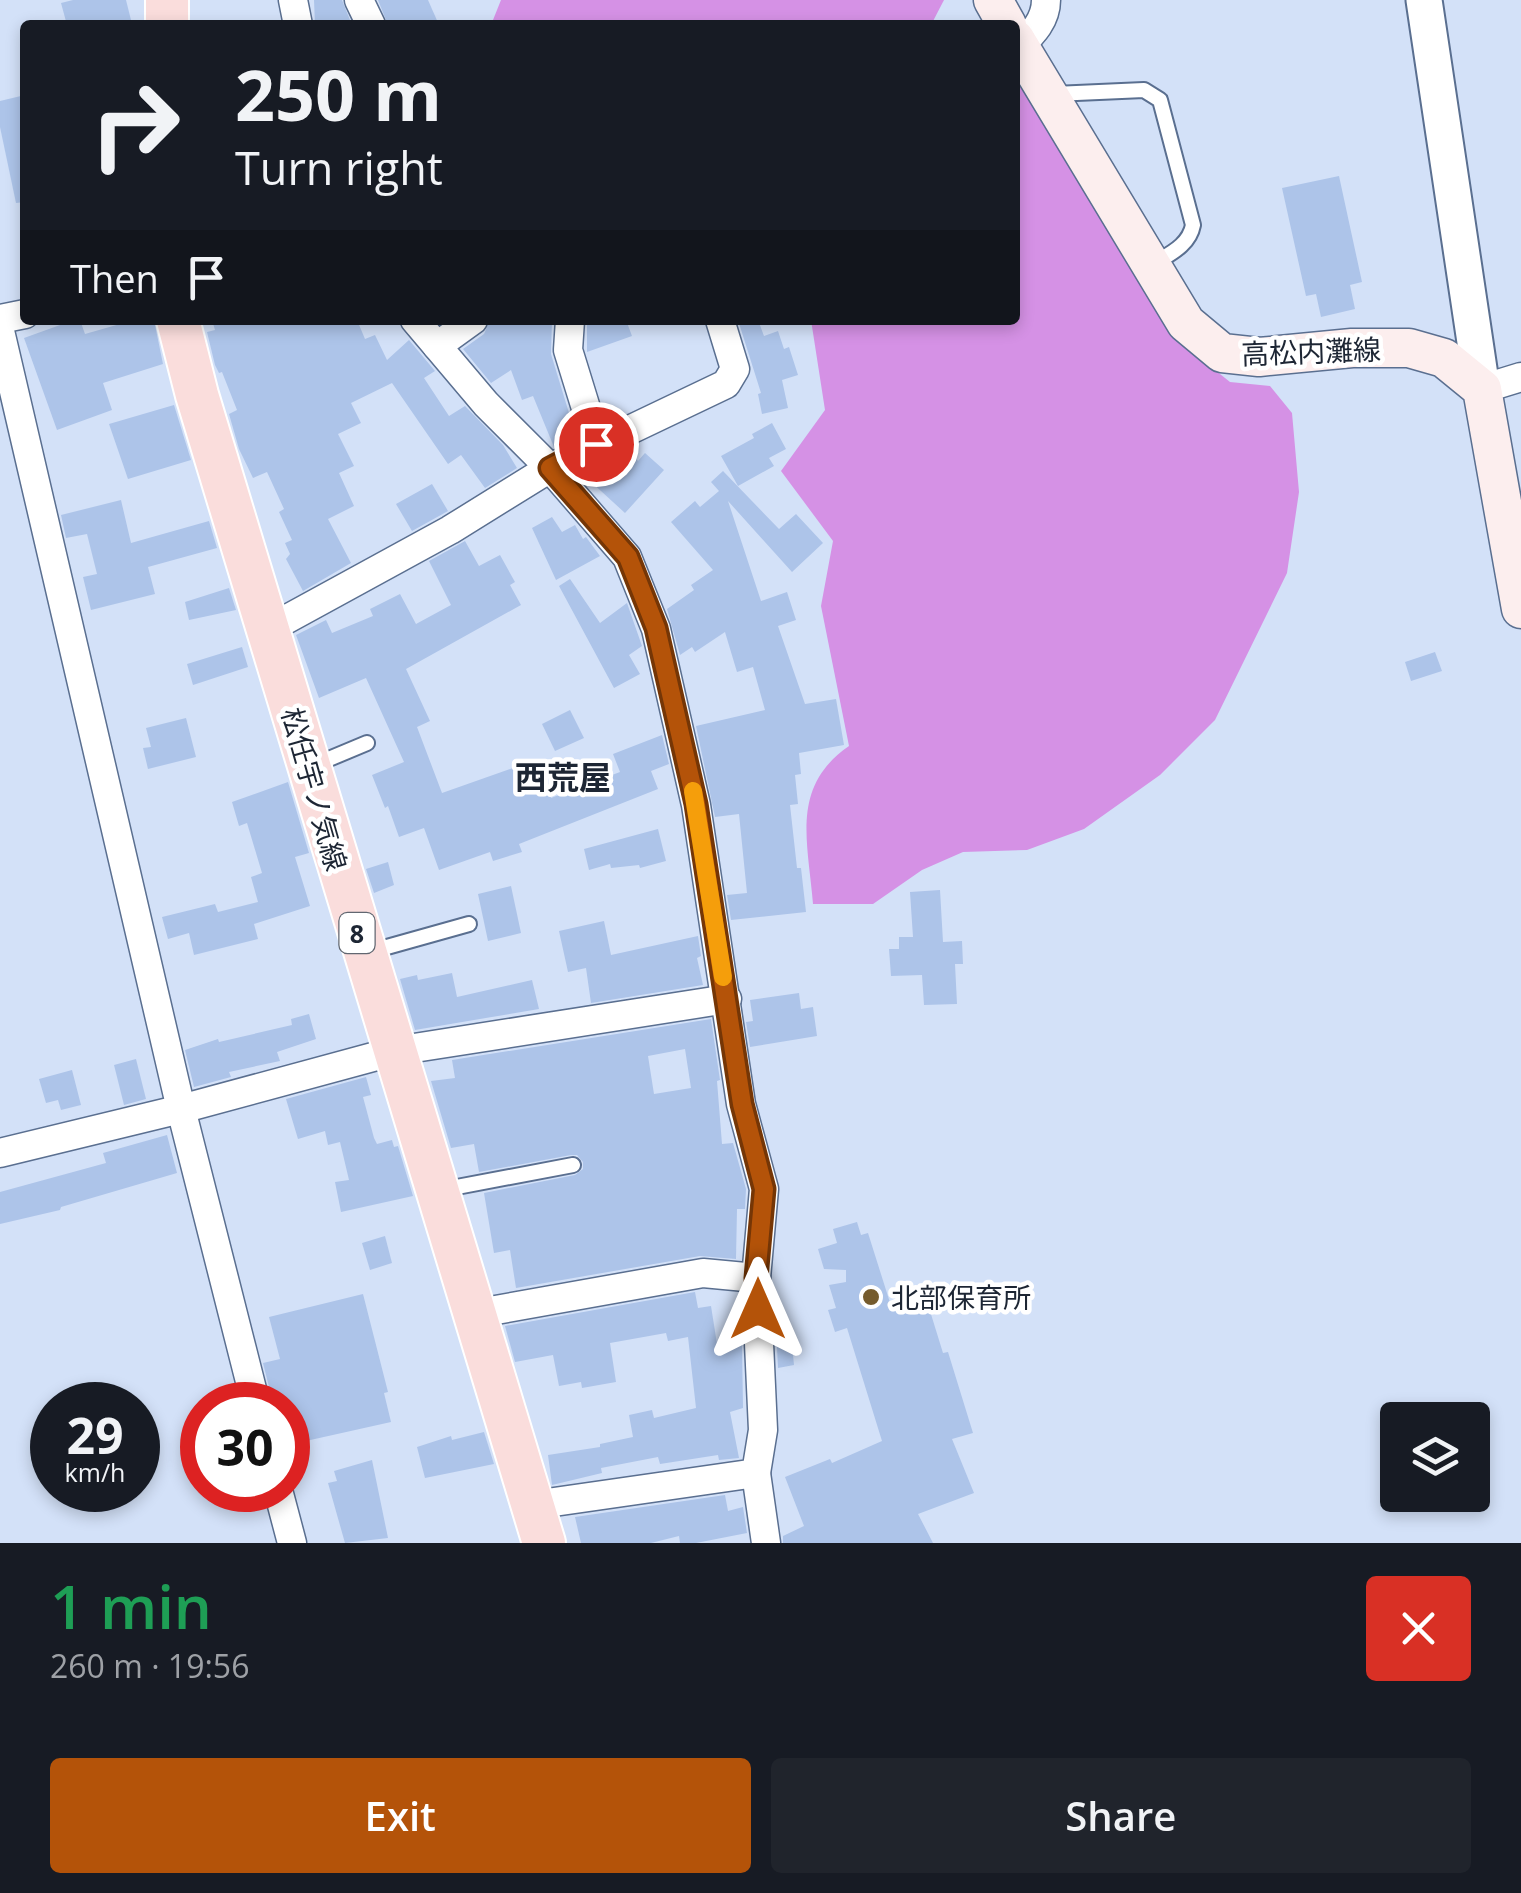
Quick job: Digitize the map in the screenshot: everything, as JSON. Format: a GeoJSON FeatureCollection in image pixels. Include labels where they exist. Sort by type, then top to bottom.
{"type":"FeatureCollection","features":[{"type":"Feature","properties":{"kind":"main road","name":"高松内灘線"},"geometry":{"type":"LineString","coordinates":[[1020,47],[1186,323],[1222,353],[1258,357],[1352,348],[1409,348],[1444,358],[1482,389]]}},
{"type":"Feature","properties":{"kind":"main road","name":"松任宇ノ気線"},"geometry":{"type":"LineString","coordinates":[[179,325],[308,768],[538,1524]]}},
{"type":"Feature","properties":{"kind":"main road"},"geometry":{"type":"LineString","coordinates":[[1482,389],[1521,609]]}},
{"type":"Feature","properties":{"kind":"street"},"geometry":{"type":"LineString","coordinates":[[1020,35],[1036,30],[1046,11],[1046,0]]}},
{"type":"Feature","properties":{"kind":"street"},"geometry":{"type":"LineString","coordinates":[[1424,0],[1482,389],[1521,377]]}},
{"type":"Feature","properties":{"kind":"street"},"geometry":{"type":"LineString","coordinates":[[419,325],[486,404],[550,468],[628,557],[656,628],[696,804],[742,1104],[764,1189],[756,1278],[763,1430],[756,1473],[766,1543]]}},
{"type":"Feature","properties":{"kind":"street"},"geometry":{"type":"LineString","coordinates":[[436,346],[466,325]]}},
{"type":"Feature","properties":{"kind":"street"},"geometry":{"type":"LineString","coordinates":[[570,325],[568,350],[596,444]]}},
{"type":"Feature","properties":{"kind":"street"},"geometry":{"type":"LineString","coordinates":[[267,630],[450,530],[550,468],[726,384],[736,369],[722,325]]}},
{"type":"Feature","properties":{"kind":"street"},"geometry":{"type":"LineString","coordinates":[[0,331],[181,1110],[250,1382]]}},
{"type":"Feature","properties":{"kind":"street"},"geometry":{"type":"LineString","coordinates":[[0,1153],[181,1110],[395,1050],[727,999]]}},
{"type":"Feature","properties":{"kind":"street"},"geometry":{"type":"LineString","coordinates":[[472,1314],[704,1273],[756,1278]]}},
{"type":"Feature","properties":{"kind":"street"},"geometry":{"type":"LineString","coordinates":[[538,1524],[756,1473]]}},
{"type":"Feature","properties":{"kind":"street"},"geometry":{"type":"LineString","coordinates":[[284,1512],[292,1543]]}},
{"type":"Feature","properties":{"kind":"lane"},"geometry":{"type":"LineString","coordinates":[[1048,94],[1071,90],[1144,90],[1160,100],[1193,225],[1191,235],[1182,245],[1152,266]]}},
{"type":"Feature","properties":{"kind":"lane"},"geometry":{"type":"LineString","coordinates":[[308,768],[367,743]]}},
{"type":"Feature","properties":{"kind":"lane"},"geometry":{"type":"LineString","coordinates":[[364,954],[469,924]]}},
{"type":"Feature","properties":{"kind":"lane"},"geometry":{"type":"LineString","coordinates":[[436,1191],[573,1165]]}},
{"type":"Feature","properties":{"kind":"shaded area"},"geometry":{"type":"Polygon","coordinates":[[[501,0],[944,0],[934,20],[493,20],[501,0]]]}},
{"type":"Feature","properties":{"kind":"shaded area"},"geometry":{"type":"Polygon","coordinates":[[[1020,81],[1052,139],[1180,342],[1230,382],[1270,386],[1292,413],[1299,492],[1287,573],[1215,720],[1160,775],[1084,829],[1027,850],[963,852],[922,870],[873,904],[813,904],[807,837],[810,797],[830,762],[849,746],[821,606],[833,541],[781,471],[825,410],[812,325],[1020,325],[1020,81]]]}},
{"type":"Feature","properties":{"kind":"building"},"geometry":{"type":"Polygon","coordinates":[[[126,0],[131,20],[66,20],[61,3],[126,0]]]}},
{"type":"Feature","properties":{"kind":"building"},"geometry":{"type":"Polygon","coordinates":[[[314,0],[342,0],[350,20],[315,20],[314,0]]]}},
{"type":"Feature","properties":{"kind":"building"},"geometry":{"type":"Polygon","coordinates":[[[378,0],[428,0],[437,20],[386,20],[378,0]]]}},
{"type":"Feature","properties":{"kind":"building"},"geometry":{"type":"Polygon","coordinates":[[[20,96],[20,203],[16,203],[0,127],[0,101],[20,96]]]}},
{"type":"Feature","properties":{"kind":"building"},"geometry":{"type":"Polygon","coordinates":[[[1339,176],[1362,282],[1350,285],[1355,309],[1321,317],[1316,294],[1306,296],[1282,188],[1339,176]]]}},
{"type":"Feature","properties":{"kind":"building"},"geometry":{"type":"Polygon","coordinates":[[[60,325],[82,325],[85,334],[116,325],[155,325],[163,364],[103,383],[112,410],[57,430],[24,338],[60,325]]]}},
{"type":"Feature","properties":{"kind":"building"},"geometry":{"type":"Polygon","coordinates":[[[214,325],[359,325],[365,339],[375,335],[387,360],[409,340],[435,371],[424,378],[449,416],[465,406],[503,445],[517,468],[485,488],[461,455],[448,464],[392,383],[351,403],[361,423],[338,434],[354,466],[339,473],[354,506],[328,519],[351,563],[303,591],[286,559],[290,554],[285,543],[292,540],[279,512],[284,509],[267,472],[253,478],[239,449],[229,414],[237,410],[222,372],[215,365],[207,332],[215,330],[214,325]]]}},
{"type":"Feature","properties":{"kind":"building"},"geometry":{"type":"Polygon","coordinates":[[[488,325],[552,325],[551,354],[576,436],[554,447],[533,396],[522,400],[511,370],[491,383],[463,349],[484,334],[488,325]]]}},
{"type":"Feature","properties":{"kind":"building"},"geometry":{"type":"Polygon","coordinates":[[[587,325],[628,325],[632,336],[587,352],[587,325]]]}},
{"type":"Feature","properties":{"kind":"building"},"geometry":{"type":"Polygon","coordinates":[[[740,325],[760,325],[764,336],[778,331],[784,349],[789,347],[798,375],[782,380],[788,408],[762,414],[758,394],[761,393],[740,325]]]}},
{"type":"Feature","properties":{"kind":"building"},"geometry":{"type":"Polygon","coordinates":[[[174,405],[191,460],[128,479],[109,424],[174,405]]]}},
{"type":"Feature","properties":{"kind":"building"},"geometry":{"type":"Polygon","coordinates":[[[772,423],[786,449],[769,458],[774,466],[738,486],[721,456],[772,423]]]}},
{"type":"Feature","properties":{"kind":"building"},"geometry":{"type":"Polygon","coordinates":[[[629,450],[638,461],[645,453],[664,470],[625,513],[589,480],[629,450]]]}},
{"type":"Feature","properties":{"kind":"building"},"geometry":{"type":"Polygon","coordinates":[[[723,471],[779,529],[796,514],[823,543],[792,572],[728,501],[761,601],[787,592],[796,620],[778,626],[805,704],[836,699],[844,745],[799,753],[801,774],[795,775],[798,804],[790,805],[806,912],[731,920],[727,895],[747,893],[739,814],[715,817],[696,726],[765,710],[753,667],[737,672],[725,632],[695,652],[692,647],[680,655],[667,609],[713,570],[671,522],[695,501],[700,507],[719,491],[711,482],[723,471]]]}},
{"type":"Feature","properties":{"kind":"building"},"geometry":{"type":"Polygon","coordinates":[[[432,484],[448,511],[412,531],[396,504],[432,484]]]}},
{"type":"Feature","properties":{"kind":"building"},"geometry":{"type":"Polygon","coordinates":[[[121,500],[131,543],[209,521],[217,548],[148,567],[155,594],[91,610],[83,577],[97,574],[87,534],[66,538],[61,515],[121,500]]]}},
{"type":"Feature","properties":{"kind":"building"},"geometry":{"type":"Polygon","coordinates":[[[552,517],[562,532],[575,525],[600,556],[556,580],[532,528],[552,517]]]}},
{"type":"Feature","properties":{"kind":"building"},"geometry":{"type":"Polygon","coordinates":[[[465,541],[479,566],[500,555],[515,582],[510,585],[521,605],[406,669],[430,721],[417,727],[442,793],[538,759],[551,798],[620,772],[613,754],[662,735],[669,764],[651,771],[658,789],[519,844],[522,852],[493,861],[490,852],[439,870],[424,828],[399,837],[372,775],[404,762],[366,678],[319,698],[296,635],[326,620],[332,633],[373,616],[370,609],[400,594],[416,624],[451,605],[429,561],[465,541]]]}},
{"type":"Feature","properties":{"kind":"building"},"geometry":{"type":"Polygon","coordinates":[[[570,579],[600,623],[627,603],[642,646],[629,655],[640,674],[614,688],[559,586],[570,579]]]}},
{"type":"Feature","properties":{"kind":"building"},"geometry":{"type":"Polygon","coordinates":[[[229,588],[236,610],[189,620],[185,602],[229,588]]]}},
{"type":"Feature","properties":{"kind":"building"},"geometry":{"type":"Polygon","coordinates":[[[242,647],[248,667],[193,685],[187,664],[242,647]]]}},
{"type":"Feature","properties":{"kind":"building"},"geometry":{"type":"Polygon","coordinates":[[[1435,652],[1442,671],[1411,681],[1405,662],[1435,652]]]}},
{"type":"Feature","properties":{"kind":"building"},"geometry":{"type":"Polygon","coordinates":[[[570,710],[584,738],[555,751],[542,724],[570,710]]]}},
{"type":"Feature","properties":{"kind":"building"},"geometry":{"type":"Polygon","coordinates":[[[186,718],[196,757],[148,769],[143,748],[151,747],[146,728],[186,718]]]}},
{"type":"Feature","properties":{"kind":"building"},"geometry":{"type":"Polygon","coordinates":[[[288,782],[309,853],[295,857],[310,906],[254,924],[258,939],[194,955],[189,933],[168,939],[162,917],[215,904],[218,912],[258,902],[251,877],[262,873],[247,823],[239,826],[232,802],[288,782]]]}},
{"type":"Feature","properties":{"kind":"building"},"geometry":{"type":"Polygon","coordinates":[[[658,829],[666,861],[640,868],[611,868],[610,864],[589,870],[584,849],[658,829]]]}},
{"type":"Feature","properties":{"kind":"building"},"geometry":{"type":"Polygon","coordinates":[[[388,862],[394,885],[374,893],[366,869],[388,862]]]}},
{"type":"Feature","properties":{"kind":"building"},"geometry":{"type":"Polygon","coordinates":[[[511,886],[521,933],[488,941],[478,894],[511,886]]]}},
{"type":"Feature","properties":{"kind":"building"},"geometry":{"type":"Polygon","coordinates":[[[940,890],[943,942],[962,941],[963,964],[955,964],[957,1004],[924,1005],[922,975],[891,976],[889,949],[899,949],[899,937],[913,937],[910,892],[940,890]]]}},
{"type":"Feature","properties":{"kind":"building"},"geometry":{"type":"Polygon","coordinates":[[[604,921],[611,955],[698,936],[701,956],[697,958],[703,985],[591,1003],[586,968],[568,972],[559,931],[604,921]]]}},
{"type":"Feature","properties":{"kind":"building"},"geometry":{"type":"Polygon","coordinates":[[[452,973],[457,997],[532,980],[539,1009],[415,1030],[400,979],[417,975],[418,980],[452,973]]]}},
{"type":"Feature","properties":{"kind":"building"},"geometry":{"type":"Polygon","coordinates":[[[799,993],[801,1009],[813,1007],[817,1036],[750,1047],[746,1022],[753,1021],[750,1000],[799,993]]]}},
{"type":"Feature","properties":{"kind":"building"},"geometry":{"type":"Polygon","coordinates":[[[309,1014],[316,1039],[277,1052],[280,1061],[229,1072],[231,1077],[194,1087],[185,1050],[218,1039],[219,1042],[292,1025],[291,1019],[309,1014]]]}},
{"type":"Feature","properties":{"kind":"building"},"geometry":{"type":"Polygon","coordinates":[[[711,1019],[720,1080],[717,1081],[722,1144],[733,1143],[746,1189],[745,1209],[737,1209],[736,1259],[700,1256],[516,1288],[510,1250],[494,1253],[484,1193],[575,1175],[583,1169],[583,1162],[577,1155],[571,1155],[479,1172],[474,1144],[451,1148],[431,1081],[455,1078],[452,1060],[711,1019]],[[685,1049],[648,1056],[654,1094],[691,1088],[685,1049]]]}},
{"type":"Feature","properties":{"kind":"building"},"geometry":{"type":"Polygon","coordinates":[[[136,1059],[146,1099],[124,1105],[114,1065],[136,1059]]]}},
{"type":"Feature","properties":{"kind":"building"},"geometry":{"type":"Polygon","coordinates":[[[72,1070],[81,1105],[61,1110],[58,1100],[46,1103],[39,1079],[72,1070]]]}},
{"type":"Feature","properties":{"kind":"building"},"geometry":{"type":"Polygon","coordinates":[[[366,1077],[371,1095],[363,1097],[374,1138],[377,1144],[392,1140],[394,1147],[398,1146],[413,1196],[341,1212],[335,1182],[349,1180],[340,1142],[328,1145],[325,1131],[298,1139],[286,1099],[366,1077]]]}},
{"type":"Feature","properties":{"kind":"building"},"geometry":{"type":"Polygon","coordinates":[[[167,1135],[177,1173],[60,1210],[0,1224],[0,1192],[106,1163],[103,1153],[167,1135]]]}},
{"type":"Feature","properties":{"kind":"building"},"geometry":{"type":"Polygon","coordinates":[[[857,1222],[861,1235],[868,1233],[892,1309],[926,1298],[943,1353],[948,1352],[973,1433],[952,1439],[974,1493],[918,1514],[933,1543],[783,1543],[783,1536],[804,1526],[785,1477],[830,1459],[832,1463],[882,1441],[847,1328],[835,1332],[828,1310],[836,1308],[829,1285],[846,1282],[846,1270],[824,1269],[818,1249],[837,1243],[833,1229],[857,1222]]]}},
{"type":"Feature","properties":{"kind":"building"},"geometry":{"type":"Polygon","coordinates":[[[385,1236],[392,1263],[370,1270],[362,1243],[385,1236]]]}},
{"type":"Feature","properties":{"kind":"building"},"geometry":{"type":"Polygon","coordinates":[[[695,1292],[698,1308],[711,1306],[717,1344],[742,1344],[743,1408],[730,1412],[739,1458],[719,1460],[718,1455],[660,1464],[658,1457],[601,1468],[602,1473],[552,1485],[548,1455],[633,1437],[629,1415],[652,1410],[654,1418],[696,1408],[688,1337],[668,1341],[666,1333],[610,1343],[616,1382],[582,1388],[581,1382],[559,1386],[553,1355],[515,1362],[505,1326],[695,1292]]]}},
{"type":"Feature","properties":{"kind":"building"},"geometry":{"type":"Polygon","coordinates":[[[363,1294],[388,1392],[384,1393],[391,1422],[310,1440],[310,1382],[268,1382],[263,1363],[280,1359],[269,1317],[363,1294]]]}},
{"type":"Feature","properties":{"kind":"building"},"geometry":{"type":"Polygon","coordinates":[[[790,1326],[794,1365],[778,1368],[776,1328],[790,1326]]]}},
{"type":"Feature","properties":{"kind":"building"},"geometry":{"type":"Polygon","coordinates":[[[484,1432],[494,1464],[425,1478],[417,1447],[451,1436],[452,1440],[484,1432]]]}},
{"type":"Feature","properties":{"kind":"building"},"geometry":{"type":"Polygon","coordinates":[[[372,1460],[388,1538],[345,1543],[328,1483],[337,1481],[334,1471],[372,1460]]]}},
{"type":"Feature","properties":{"kind":"building"},"geometry":{"type":"Polygon","coordinates":[[[725,1495],[728,1511],[743,1507],[747,1533],[696,1543],[680,1543],[679,1536],[651,1543],[581,1543],[575,1517],[725,1495]]]}},
{"type":"Feature","properties":{"kind":"slow traffic"},"geometry":{"type":"LineString","coordinates":[[693,791],[723,977]]}},
{"type":"Feature","properties":{"kind":"place","name":"北部保育所"},"geometry":{"type":"Point","coordinates":[871,1297]}},
{"type":"Feature","properties":{"kind":"district","name":"西荒屋"},"geometry":{"type":"Point","coordinates":[563,776]}},
{"type":"Feature","properties":{"kind":"route"},"geometry":{"type":"LineString","coordinates":[[596,444],[550,468],[628,557],[656,628],[696,804],[742,1104],[764,1189],[756,1278],[758,1309]]}}]}
